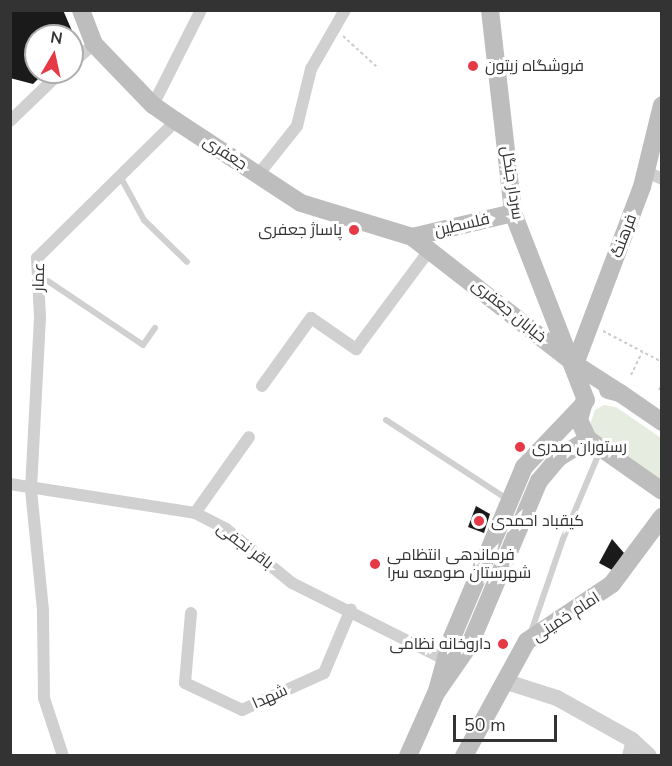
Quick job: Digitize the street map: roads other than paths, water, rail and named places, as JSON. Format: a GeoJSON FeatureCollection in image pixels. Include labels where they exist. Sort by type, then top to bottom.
{"type":"FeatureCollection","features":[{"type":"Feature","properties":{"kind":"main road","name":"جعفری"},"geometry":{"type":"LineString","coordinates":[[81,10],[94,44],[153,105],[176,121],[301,203],[412,237]]}},
{"type":"Feature","properties":{"kind":"main road","name":"سردار جنگل"},"geometry":{"type":"LineString","coordinates":[[490,10],[513,213],[574,364]]}},
{"type":"Feature","properties":{"kind":"main road","name":"فرهنگ"},"geometry":{"type":"LineString","coordinates":[[574,364],[654,176],[662,105]]}},
{"type":"Feature","properties":{"kind":"main road","name":"فلسطین"},"geometry":{"type":"LineString","coordinates":[[412,237],[513,213]]}},
{"type":"Feature","properties":{"kind":"main road","name":"خیابان جعفری"},"geometry":{"type":"LineString","coordinates":[[412,237],[431,248],[574,364]]}},
{"type":"Feature","properties":{"kind":"main road"},"geometry":{"type":"LineString","coordinates":[[574,364],[662,422]]}},
{"type":"Feature","properties":{"kind":"main road"},"geometry":{"type":"LineString","coordinates":[[574,364],[584,403],[579,420],[595,444],[662,491]]}},
{"type":"Feature","properties":{"kind":"main road"},"geometry":{"type":"LineString","coordinates":[[451,662],[524,467],[584,403],[606,390],[620,393]]}},
{"type":"Feature","properties":{"kind":"main road"},"geometry":{"type":"LineString","coordinates":[[408,756],[539,481],[558,458],[595,444]]}},
{"type":"Feature","properties":{"kind":"main road","name":"امام خمینی"},"geometry":{"type":"LineString","coordinates":[[464,756],[507,682],[527,641],[612,584],[662,518]]}},
{"type":"Feature","properties":{"kind":"street"},"geometry":{"type":"LineString","coordinates":[[153,105],[201,10]]}},
{"type":"Feature","properties":{"kind":"street"},"geometry":{"type":"LineString","coordinates":[[258,175],[297,126],[311,69],[345,10]]}},
{"type":"Feature","properties":{"kind":"street"},"geometry":{"type":"LineString","coordinates":[[84,53],[94,44]]}},
{"type":"Feature","properties":{"kind":"street"},"geometry":{"type":"LineString","coordinates":[[10,121],[49,84]]}},
{"type":"Feature","properties":{"kind":"street","name":"عمار"},"geometry":{"type":"LineString","coordinates":[[63,756],[44,698],[43,610],[31,489],[40,317],[37,258],[51,240],[176,121]]}},
{"type":"Feature","properties":{"kind":"street"},"geometry":{"type":"LineString","coordinates":[[262,386],[311,318],[356,349],[431,248]]}},
{"type":"Feature","properties":{"kind":"street"},"geometry":{"type":"LineString","coordinates":[[195,513],[249,437]]}},
{"type":"Feature","properties":{"kind":"street","name":"باقر نجفی"},"geometry":{"type":"LineString","coordinates":[[10,484],[195,513],[226,529],[292,583],[351,609],[451,662]]}},
{"type":"Feature","properties":{"kind":"street","name":"شهدا"},"geometry":{"type":"LineString","coordinates":[[191,613],[186,682],[242,710],[324,673],[351,609]]}},
{"type":"Feature","properties":{"kind":"street"},"geometry":{"type":"LineString","coordinates":[[507,682],[557,698],[630,748],[649,756]]}},
{"type":"Feature","properties":{"kind":"lane"},"geometry":{"type":"LineString","coordinates":[[119,175],[144,220],[187,262]]}},
{"type":"Feature","properties":{"kind":"lane"},"geometry":{"type":"LineString","coordinates":[[37,273],[143,345],[155,328]]}},
{"type":"Feature","properties":{"kind":"lane"},"geometry":{"type":"LineString","coordinates":[[386,420],[510,501]]}},
{"type":"Feature","properties":{"kind":"lane"},"geometry":{"type":"LineString","coordinates":[[527,641],[595,444]]}},
{"type":"Feature","properties":{"kind":"place","name":"فروشگاه زیتون"},"geometry":{"type":"Point","coordinates":[473,66]}},
{"type":"Feature","properties":{"kind":"place","name":"پاساژ جعفری"},"geometry":{"type":"Point","coordinates":[354,230]}},
{"type":"Feature","properties":{"kind":"place","name":"رستوران صدری"},"geometry":{"type":"Point","coordinates":[520,447]}},
{"type":"Feature","properties":{"kind":"place","name":"کیقباد احمدی"},"geometry":{"type":"Point","coordinates":[479,521]}},
{"type":"Feature","properties":{"kind":"place","name":"فرماندهی انتظامی شهرستان صومعه سرا"},"geometry":{"type":"Point","coordinates":[375,564]}},
{"type":"Feature","properties":{"kind":"place","name":"داروخانه نظامی"},"geometry":{"type":"Point","coordinates":[503,644]}}]}
